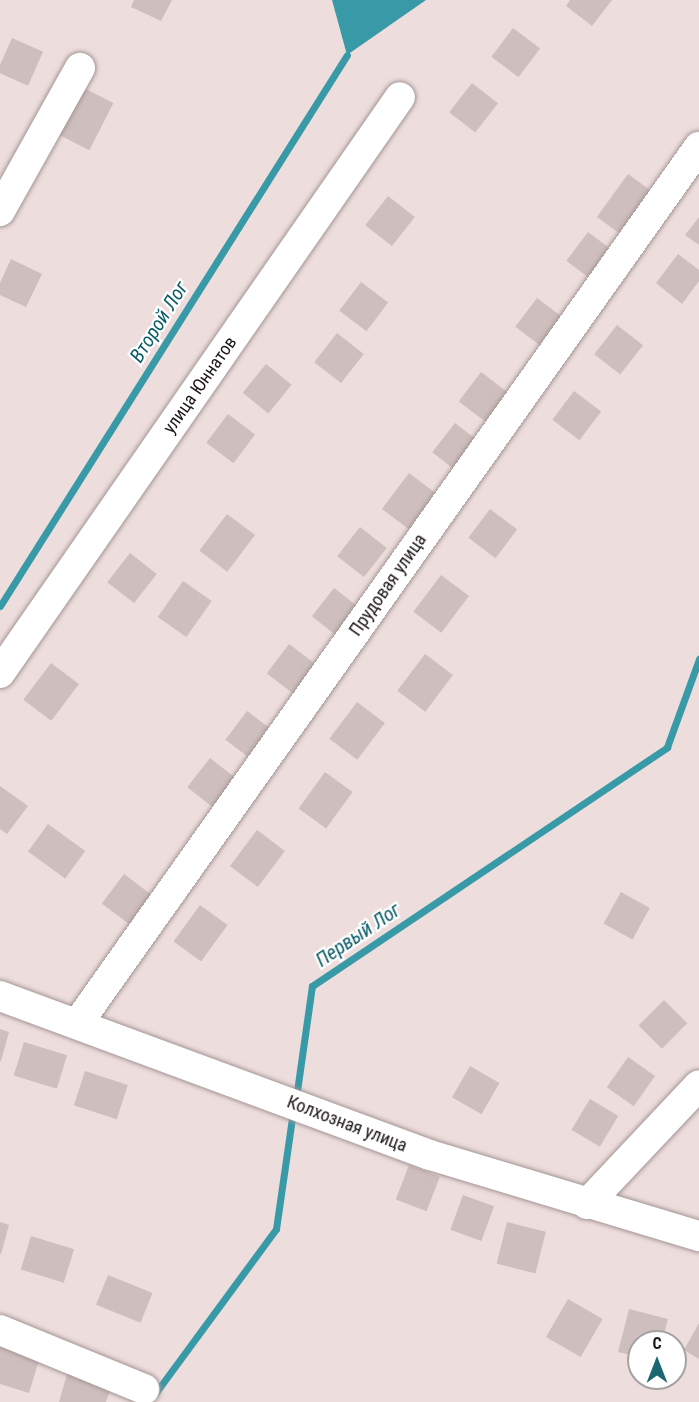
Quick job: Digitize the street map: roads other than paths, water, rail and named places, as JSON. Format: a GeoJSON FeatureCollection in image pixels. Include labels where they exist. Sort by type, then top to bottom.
{"type":"FeatureCollection","features":[{"type":"Feature","properties":{"kind":"street"},"geometry":{"type":"LineString","coordinates":[[0,211],[80,68]]}},
{"type":"Feature","properties":{"kind":"street","name":"улица Юннатов"},"geometry":{"type":"LineString","coordinates":[[0,673],[400,97]]}},
{"type":"Feature","properties":{"kind":"street","name":"Прудовая улица"},"geometry":{"type":"LineString","coordinates":[[78,1023],[699,147]]}},
{"type":"Feature","properties":{"kind":"street","name":"Колхозная улица"},"geometry":{"type":"LineString","coordinates":[[0,996],[430,1155],[699,1236]]}},
{"type":"Feature","properties":{"kind":"street"},"geometry":{"type":"LineString","coordinates":[[587,1204],[699,1085]]}},
{"type":"Feature","properties":{"kind":"street"},"geometry":{"type":"LineString","coordinates":[[0,1330],[144,1389]]}},
{"type":"Feature","properties":{"kind":"water"},"geometry":{"type":"Polygon","coordinates":[[[332,0],[426,0],[347,55],[332,0]]]}},
{"type":"Feature","properties":{"kind":"waterway","name":"Второй Лог"},"geometry":{"type":"LineString","coordinates":[[0,606],[347,55]]}},
{"type":"Feature","properties":{"kind":"waterway","name":"Первый Лог"},"geometry":{"type":"LineString","coordinates":[[296,1098],[312,986],[667,747],[699,659]]}},
{"type":"Feature","properties":{"kind":"waterway","name":"Первый Лог"},"geometry":{"type":"LineString","coordinates":[[154,1395],[276,1229],[293,1111]]}}]}
